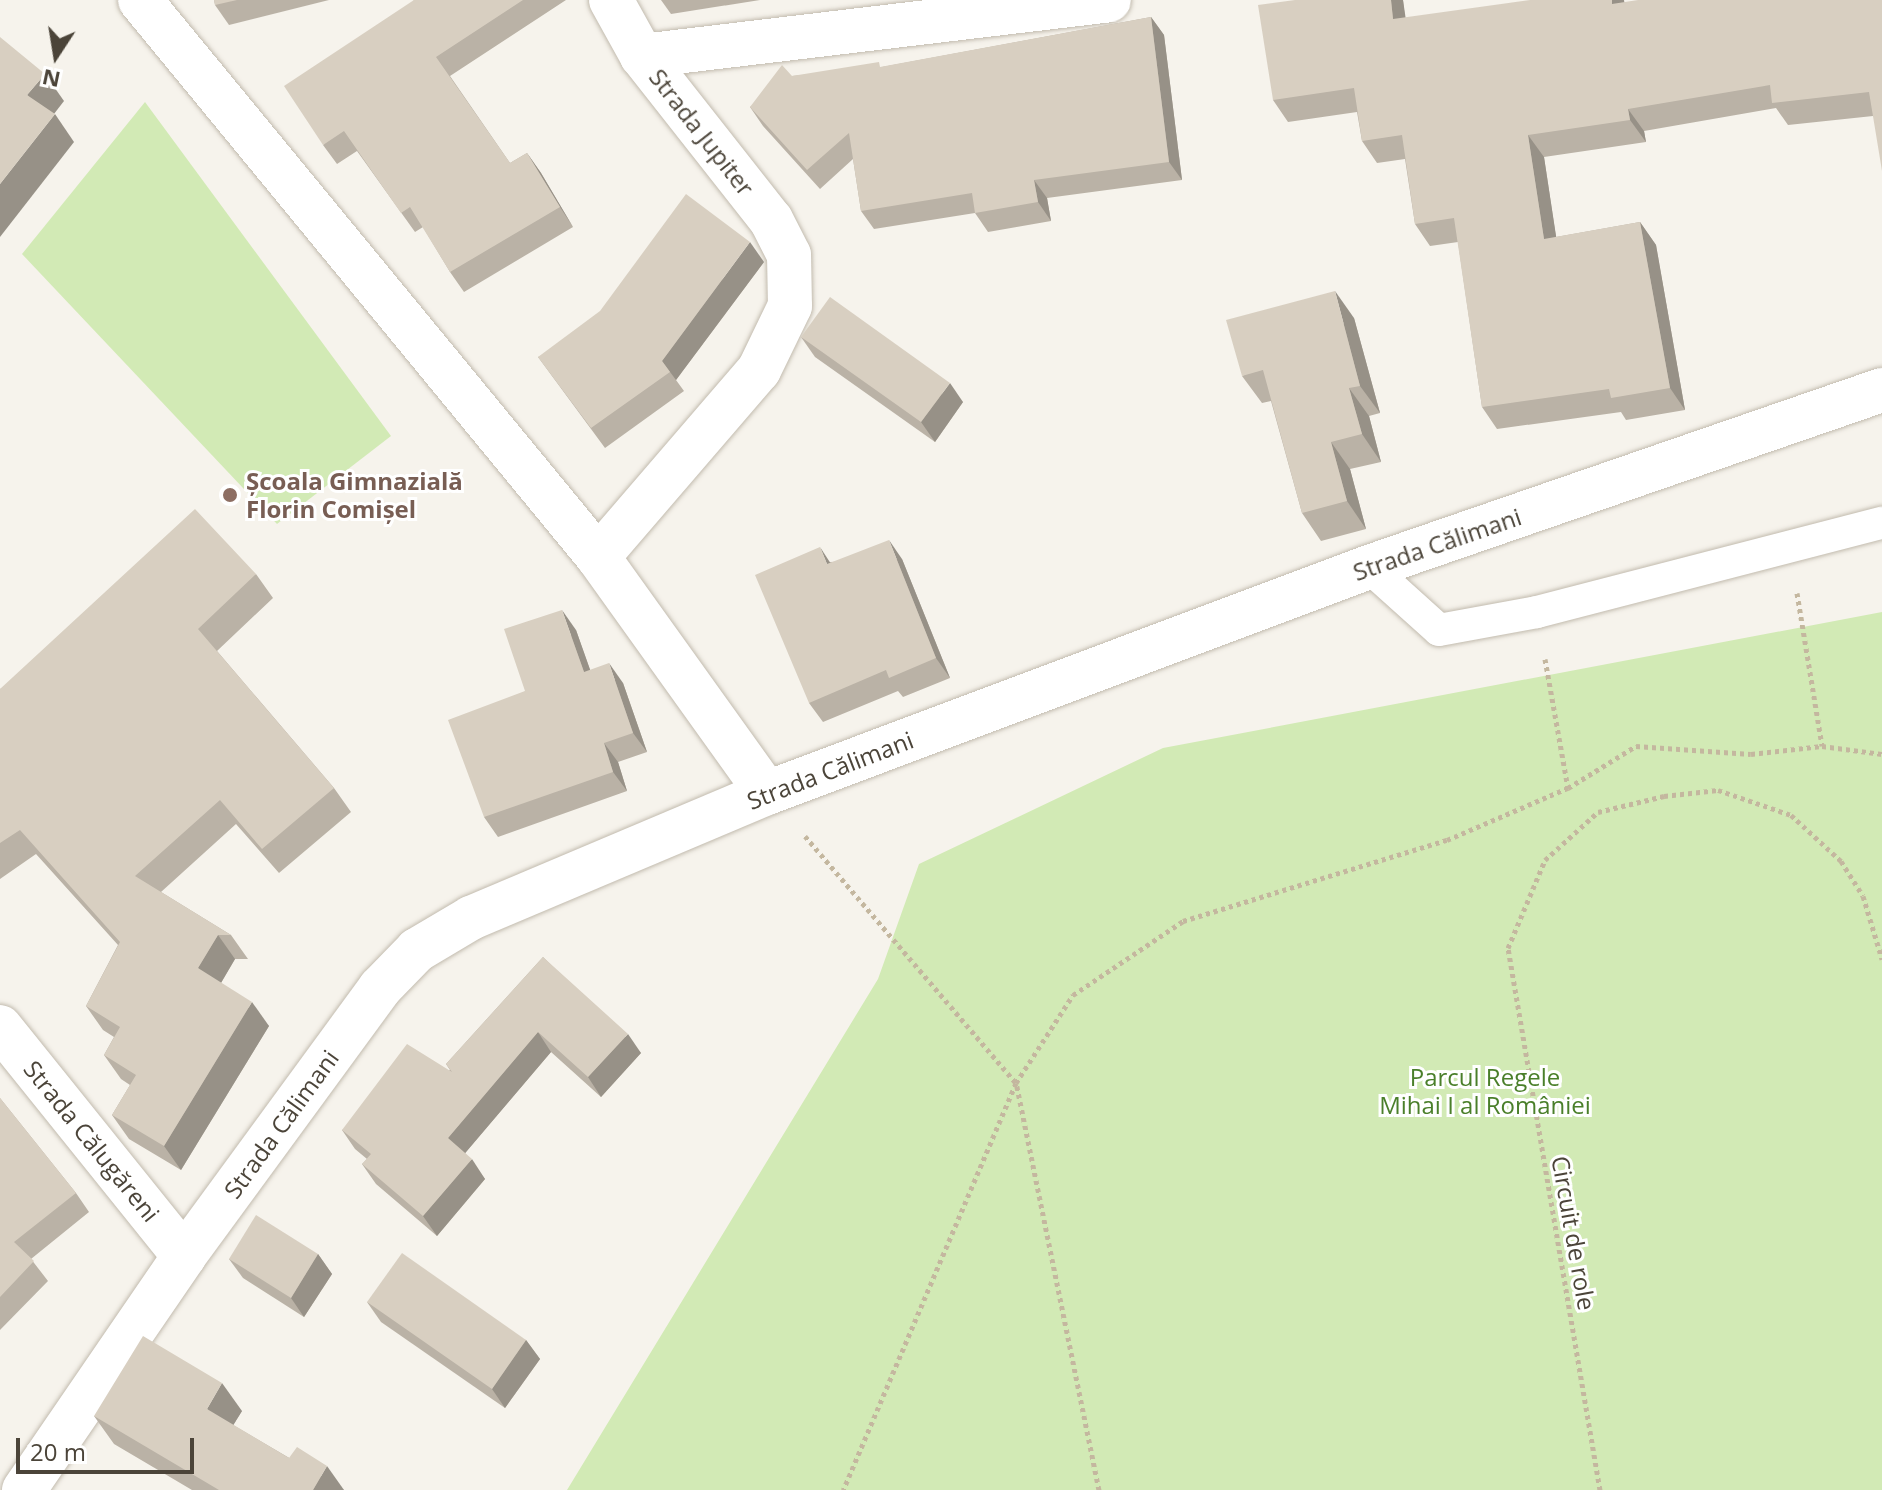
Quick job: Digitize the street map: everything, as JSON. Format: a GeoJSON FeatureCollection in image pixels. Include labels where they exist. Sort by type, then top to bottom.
{"type":"FeatureCollection","features":[{"type":"Feature","properties":{"kind":"street"},"geometry":{"type":"LineString","coordinates":[[140,0],[598,557],[767,793]]}},
{"type":"Feature","properties":{"kind":"street"},"geometry":{"type":"LineString","coordinates":[[611,0],[642,56]]}},
{"type":"Feature","properties":{"kind":"street","name":"Strada Jupiter"},"geometry":{"type":"LineString","coordinates":[[642,56],[1109,0]]}},
{"type":"Feature","properties":{"kind":"street","name":"Strada Jupiter"},"geometry":{"type":"LineString","coordinates":[[598,557],[759,370],[790,306],[789,255],[771,220],[642,56]]}},
{"type":"Feature","properties":{"kind":"street","name":"Strada Călimani"},"geometry":{"type":"LineString","coordinates":[[24,1490],[184,1256],[380,988],[417,950],[471,918],[767,793],[1369,567],[1882,390]]}},
{"type":"Feature","properties":{"kind":"street","name":"Strada Călugăreni"},"geometry":{"type":"LineString","coordinates":[[0,1027],[184,1256]]}},
{"type":"Feature","properties":{"kind":"lane"},"geometry":{"type":"LineString","coordinates":[[1369,567],[1439,630],[1537,612],[1788,550],[1882,523]]}},
{"type":"Feature","properties":{"kind":"path"},"geometry":{"type":"LineString","coordinates":[[1788,550],[1822,746]]}},
{"type":"Feature","properties":{"kind":"path"},"geometry":{"type":"LineString","coordinates":[[1537,612],[1568,788]]}},
{"type":"Feature","properties":{"kind":"path"},"geometry":{"type":"LineString","coordinates":[[843,1490],[1016,1083],[1073,995],[1183,921],[1447,840],[1568,788],[1636,746],[1751,754],[1822,746],[1882,754]]}},
{"type":"Feature","properties":{"kind":"path","name":"Circuit de role"},"geometry":{"type":"LineString","coordinates":[[1600,1490],[1508,948],[1545,860],[1598,812],[1664,796],[1718,790],[1791,815],[1841,861],[1863,896],[1882,959]]}},
{"type":"Feature","properties":{"kind":"path"},"geometry":{"type":"LineString","coordinates":[[767,793],[1016,1083],[1099,1490]]}},
{"type":"Feature","properties":{"kind":"green space"},"geometry":{"type":"Polygon","coordinates":[[[145,102],[391,436],[277,524],[22,254],[145,102]]]}},
{"type":"Feature","properties":{"kind":"green space","name":"Parcul Regele Mihai I al României"},"geometry":{"type":"Polygon","coordinates":[[[1882,612],[1882,1490],[567,1490],[878,979],[919,864],[1163,748],[1882,612]]]}},
{"type":"Feature","properties":{"kind":"building"},"geometry":{"type":"Polygon","coordinates":[[[214,0],[237,0],[215,5],[214,0]]]}},
{"type":"Feature","properties":{"kind":"building"},"geometry":{"type":"Polygon","coordinates":[[[414,0],[523,0],[436,57],[510,163],[527,153],[560,207],[450,272],[410,207],[401,213],[344,131],[323,145],[284,86],[414,0]]]}},
{"type":"Feature","properties":{"kind":"building"},"geometry":{"type":"Polygon","coordinates":[[[1295,0],[1391,0],[1393,19],[1530,0],[1612,0],[1612,4],[1638,0],[1882,0],[1882,171],[1869,92],[1772,103],[1770,85],[1628,109],[1630,120],[1528,135],[1544,239],[1640,222],[1670,388],[1611,398],[1609,389],[1482,407],[1454,218],[1415,224],[1402,135],[1362,141],[1354,88],[1273,100],[1258,5],[1295,0]]]}},
{"type":"Feature","properties":{"kind":"building"},"geometry":{"type":"Polygon","coordinates":[[[1151,17],[1169,162],[1034,180],[1038,202],[975,213],[972,193],[861,211],[849,133],[807,170],[750,107],[782,65],[792,76],[879,62],[880,67],[1151,17]]]}},
{"type":"Feature","properties":{"kind":"building"},"geometry":{"type":"Polygon","coordinates":[[[0,37],[45,74],[27,95],[55,114],[0,184],[0,37]]]}},
{"type":"Feature","properties":{"kind":"building"},"geometry":{"type":"Polygon","coordinates":[[[686,194],[750,242],[662,361],[670,372],[591,428],[538,357],[600,311],[686,194]]]}},
{"type":"Feature","properties":{"kind":"building"},"geometry":{"type":"Polygon","coordinates":[[[1335,291],[1360,386],[1349,388],[1362,434],[1331,442],[1347,501],[1302,513],[1263,370],[1242,376],[1226,320],[1335,291]]]}},
{"type":"Feature","properties":{"kind":"building"},"geometry":{"type":"Polygon","coordinates":[[[830,297],[950,383],[921,422],[801,337],[830,297]]]}},
{"type":"Feature","properties":{"kind":"building"},"geometry":{"type":"Polygon","coordinates":[[[195,509],[256,574],[198,629],[334,788],[262,849],[220,800],[135,876],[231,935],[218,935],[198,968],[252,1002],[164,1146],[112,1115],[136,1075],[104,1055],[120,1027],[86,1006],[120,942],[20,830],[0,843],[0,689],[195,509]]]}},
{"type":"Feature","properties":{"kind":"building"},"geometry":{"type":"Polygon","coordinates":[[[889,540],[936,658],[889,678],[886,670],[809,703],[755,575],[820,547],[827,564],[889,540]]]}},
{"type":"Feature","properties":{"kind":"building"},"geometry":{"type":"Polygon","coordinates":[[[562,610],[584,672],[609,663],[633,733],[604,743],[613,772],[484,817],[448,720],[525,691],[504,629],[562,610]]]}},
{"type":"Feature","properties":{"kind":"building"},"geometry":{"type":"Polygon","coordinates":[[[543,957],[628,1034],[588,1077],[538,1032],[448,1138],[472,1159],[423,1216],[362,1164],[371,1154],[342,1130],[407,1044],[452,1072],[446,1064],[543,957]]]}},
{"type":"Feature","properties":{"kind":"building"},"geometry":{"type":"Polygon","coordinates":[[[0,1098],[76,1193],[14,1242],[34,1261],[0,1297],[0,1098]]]}},
{"type":"Feature","properties":{"kind":"building"},"geometry":{"type":"Polygon","coordinates":[[[256,1215],[318,1254],[291,1298],[229,1259],[256,1215]]]}},
{"type":"Feature","properties":{"kind":"building"},"geometry":{"type":"Polygon","coordinates":[[[402,1253],[526,1340],[492,1389],[367,1302],[402,1253]]]}},
{"type":"Feature","properties":{"kind":"building"},"geometry":{"type":"Polygon","coordinates":[[[143,1336],[222,1383],[207,1409],[289,1458],[297,1447],[327,1466],[313,1490],[219,1490],[94,1416],[143,1336]]]}},
{"type":"Feature","properties":{"kind":"place","name":"Școala Gimnazială Florin Comișel"},"geometry":{"type":"Point","coordinates":[230,495]}}]}
